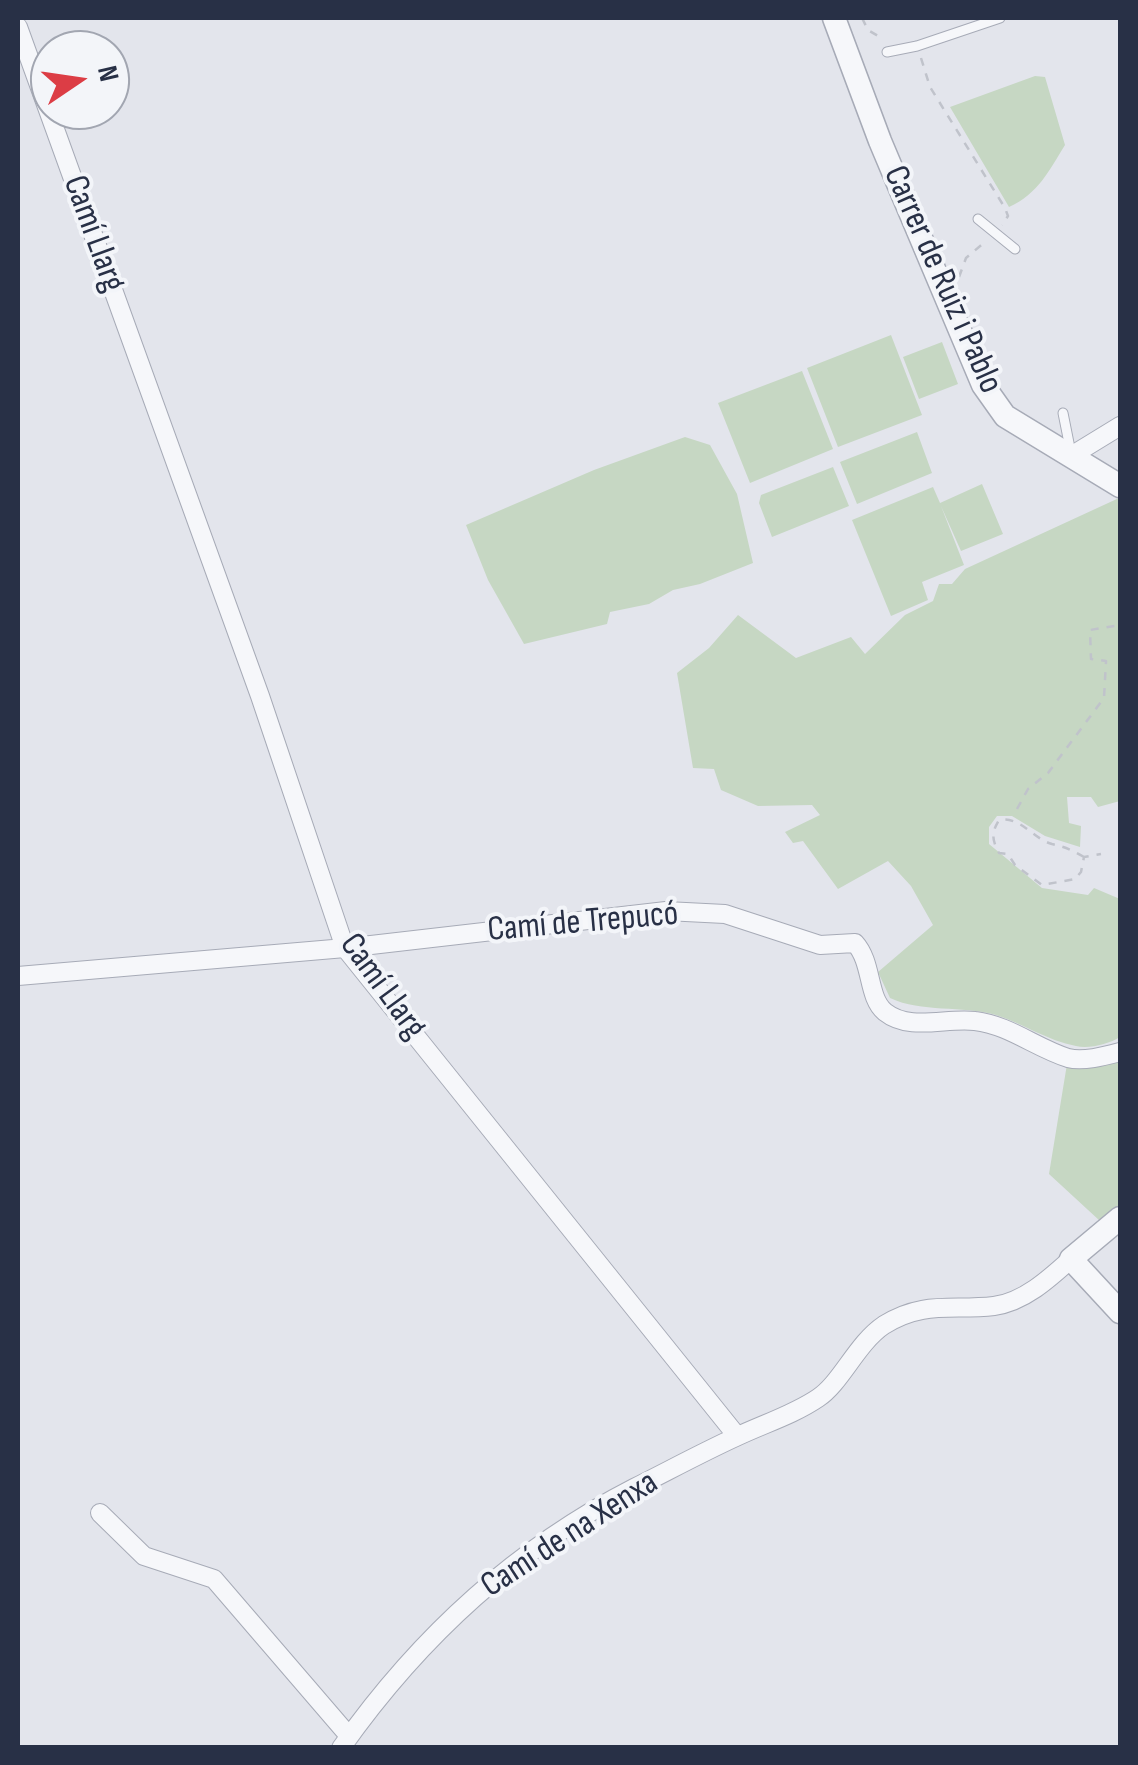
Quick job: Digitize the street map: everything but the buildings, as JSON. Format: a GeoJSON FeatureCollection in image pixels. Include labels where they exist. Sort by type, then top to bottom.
{"type":"FeatureCollection","features":[{"type":"Feature","properties":{"kind":"street","name":"Carrer de Ruiz i Pablo"},"geometry":{"type":"LineString","coordinates":[[834,18],[880,141],[982,385],[1010,429],[1072,456],[1120,486]]}},
{"type":"Feature","properties":{"kind":"street","name":"Camí Llarg"},"geometry":{"type":"LineString","coordinates":[[18,27],[260,696],[345,948],[737,1436]]}},
{"type":"Feature","properties":{"kind":"street"},"geometry":{"type":"LineString","coordinates":[[1072,456],[1120,426]]}},
{"type":"Feature","properties":{"kind":"street","name":"Camí de Trepucó"},"geometry":{"type":"LineString","coordinates":[[345,948],[666,910],[725,914],[820,945],[855,944],[868,963],[871,984],[882,1010],[895,1017],[910,1022],[975,1021],[1011,1031],[1071,1059],[1120,1052]]}},
{"type":"Feature","properties":{"kind":"street"},"geometry":{"type":"LineString","coordinates":[[18,976],[345,948]]}},
{"type":"Feature","properties":{"kind":"street"},"geometry":{"type":"LineString","coordinates":[[737,1436],[822,1396],[849,1359],[882,1326],[911,1312],[943,1305],[997,1306],[1041,1286],[1120,1218]]}},
{"type":"Feature","properties":{"kind":"street"},"geometry":{"type":"LineString","coordinates":[[1071,1259],[1120,1312]]}},
{"type":"Feature","properties":{"kind":"street","name":"Camí de na Xenxa"},"geometry":{"type":"LineString","coordinates":[[346,1742],[403,1668],[455,1612],[516,1560],[628,1492],[737,1436]]}},
{"type":"Feature","properties":{"kind":"street"},"geometry":{"type":"LineString","coordinates":[[100,1513],[144,1556],[214,1580],[346,1742]]}},
{"type":"Feature","properties":{"kind":"lane"},"geometry":{"type":"LineString","coordinates":[[888,52],[1000,18]]}},
{"type":"Feature","properties":{"kind":"lane"},"geometry":{"type":"LineString","coordinates":[[978,219],[1015,249]]}},
{"type":"Feature","properties":{"kind":"lane"},"geometry":{"type":"LineString","coordinates":[[1064,413],[1072,456]]}},
{"type":"Feature","properties":{"kind":"path"},"geometry":{"type":"LineString","coordinates":[[862,18],[868,30],[886,40]]}},
{"type":"Feature","properties":{"kind":"path"},"geometry":{"type":"LineString","coordinates":[[917,46],[930,87],[1008,216],[997,232],[966,258],[958,284]]}},
{"type":"Feature","properties":{"kind":"path"},"geometry":{"type":"LineString","coordinates":[[1016,809],[1028,789],[1048,773],[1104,698],[1106,661],[1091,659],[1090,630],[1120,625]]}},
{"type":"Feature","properties":{"kind":"path"},"geometry":{"type":"LineString","coordinates":[[1084,857],[1075,879],[1042,884],[1015,866],[1008,854],[999,853],[993,842],[993,830],[999,820],[1015,821],[1050,844],[1063,844],[1084,857],[1101,854]]}},
{"type":"Feature","properties":{"kind":"green space"},"geometry":{"type":"Polygon","coordinates":[[[1035,76],[1045,77],[1065,145],[1035,189],[1009,207],[950,107],[1035,76]]]}},
{"type":"Feature","properties":{"kind":"green space"},"geometry":{"type":"Polygon","coordinates":[[[891,335],[922,415],[838,447],[807,368],[891,335]]]}},
{"type":"Feature","properties":{"kind":"green space"},"geometry":{"type":"Polygon","coordinates":[[[942,342],[958,384],[919,399],[903,357],[942,342]]]}},
{"type":"Feature","properties":{"kind":"green space"},"geometry":{"type":"Polygon","coordinates":[[[802,371],[833,449],[750,483],[718,403],[802,371]]]}},
{"type":"Feature","properties":{"kind":"green space"},"geometry":{"type":"Polygon","coordinates":[[[917,432],[932,473],[857,504],[840,462],[917,432]]]}},
{"type":"Feature","properties":{"kind":"green space"},"geometry":{"type":"Polygon","coordinates":[[[685,437],[710,445],[737,494],[753,563],[673,590],[649,604],[610,612],[607,624],[524,644],[488,580],[466,525],[594,470],[685,437]]]}},
{"type":"Feature","properties":{"kind":"green space"},"geometry":{"type":"Polygon","coordinates":[[[833,467],[849,506],[772,537],[759,503],[761,495],[833,467]]]}},
{"type":"Feature","properties":{"kind":"green space"},"geometry":{"type":"Polygon","coordinates":[[[982,484],[1003,534],[961,551],[941,506],[964,565],[922,582],[928,600],[891,616],[852,520],[933,487],[940,503],[982,484]]]}},
{"type":"Feature","properties":{"kind":"green space"},"geometry":{"type":"Polygon","coordinates":[[[1119,498],[1120,801],[1098,807],[1091,797],[1067,797],[1069,823],[1081,826],[1080,847],[1045,836],[1012,816],[997,816],[989,827],[989,844],[1042,888],[1088,895],[1094,888],[1120,899],[1120,1037],[1081,1047],[996,1015],[915,1006],[890,998],[878,972],[933,925],[911,886],[888,861],[838,889],[803,841],[793,843],[785,832],[820,815],[812,805],[758,806],[721,790],[714,769],[693,768],[677,673],[709,648],[738,615],[796,658],[851,637],[865,654],[905,615],[933,601],[939,584],[952,584],[965,569],[1119,498]]]}},
{"type":"Feature","properties":{"kind":"green space"},"geometry":{"type":"Polygon","coordinates":[[[1120,1058],[1120,1206],[1100,1221],[1049,1174],[1067,1064],[1120,1058]]]}}]}
